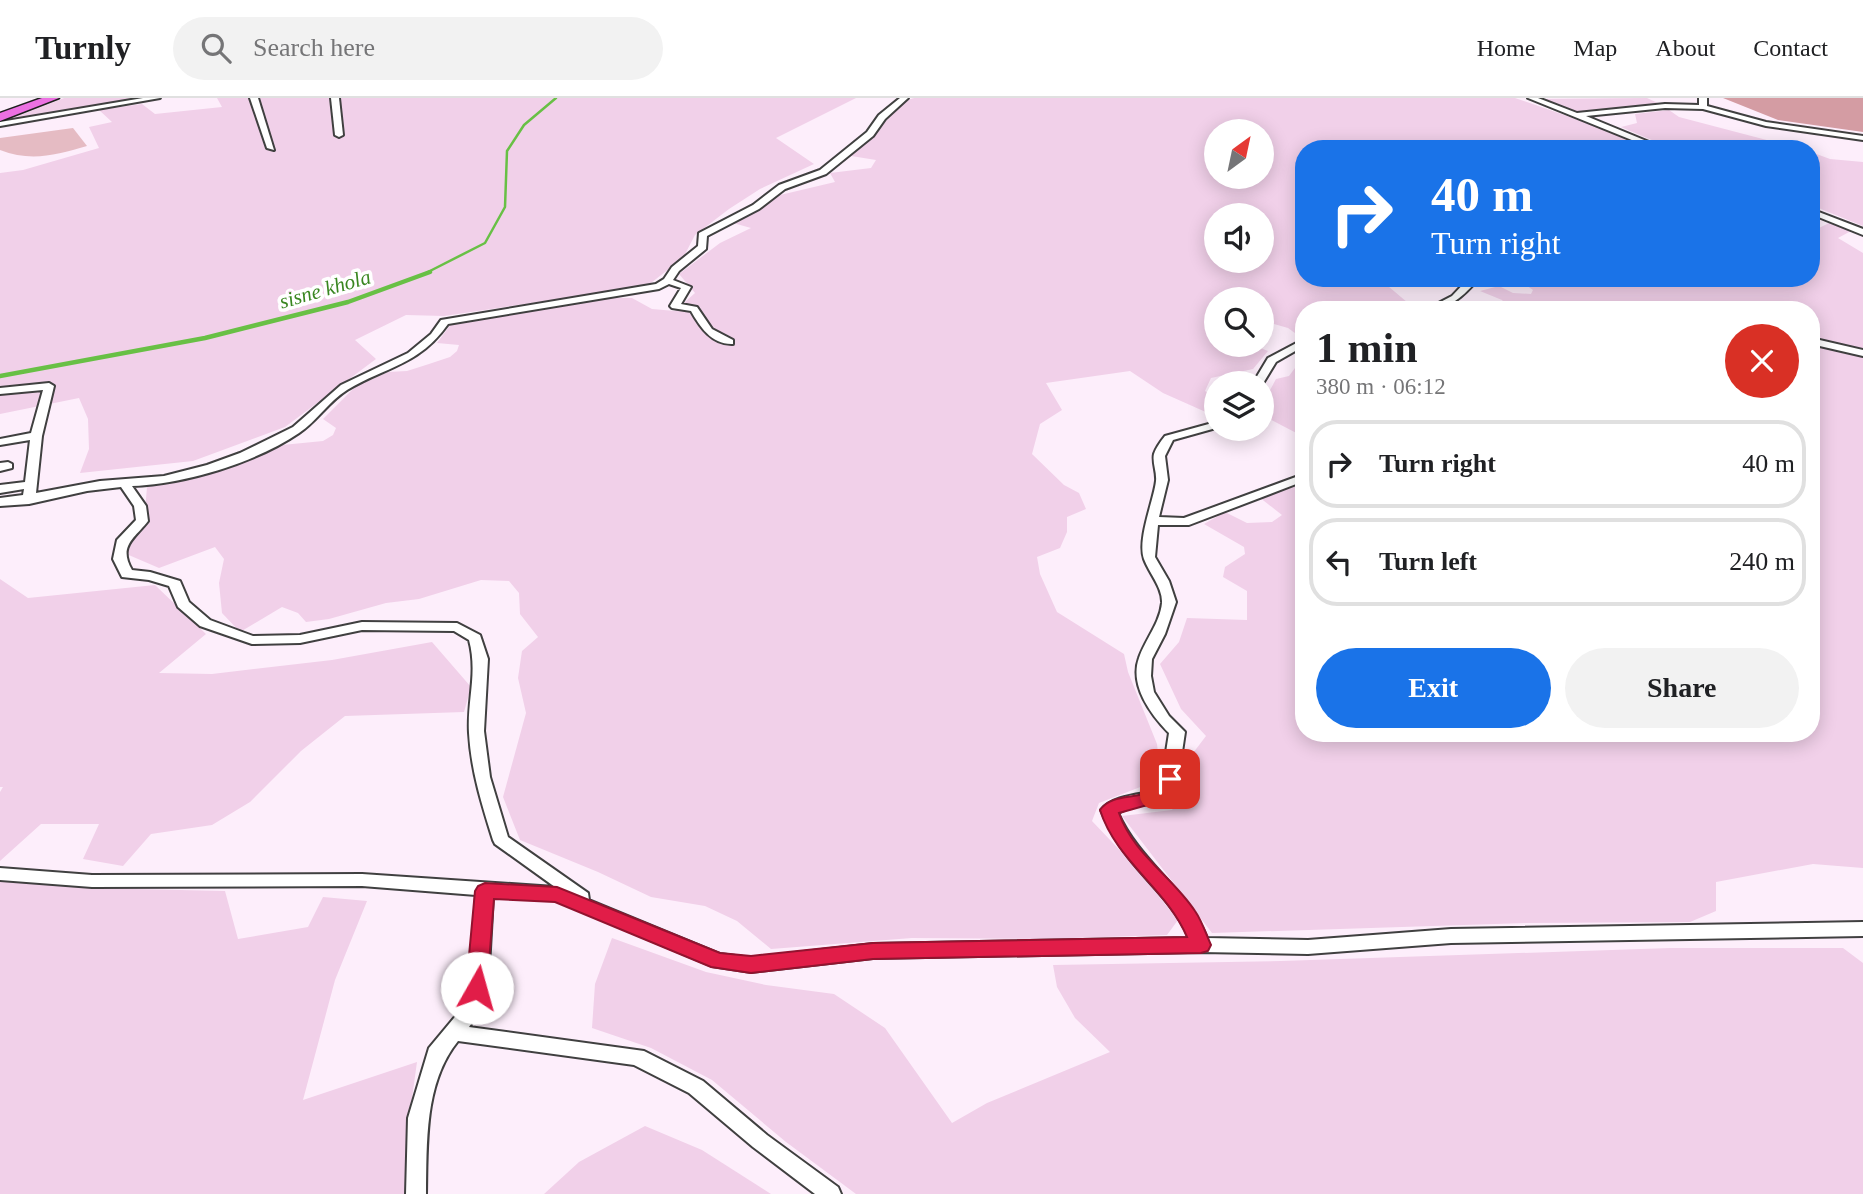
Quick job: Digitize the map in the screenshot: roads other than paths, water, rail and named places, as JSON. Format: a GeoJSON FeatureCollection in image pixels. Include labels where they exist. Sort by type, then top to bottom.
{"type":"FeatureCollection","features":[{"type":"Feature","properties":{"kind":"main road"},"geometry":{"type":"LineString","coordinates":[[0,117],[53,98]]}},
{"type":"Feature","properties":{"kind":"street"},"geometry":{"type":"LineString","coordinates":[[0,124],[156,98]]}},
{"type":"Feature","properties":{"kind":"street"},"geometry":{"type":"LineString","coordinates":[[254,98],[271,148]]}},
{"type":"Feature","properties":{"kind":"street"},"geometry":{"type":"LineString","coordinates":[[335,98],[339,135]]}},
{"type":"Feature","properties":{"kind":"street"},"geometry":{"type":"LineString","coordinates":[[0,502],[29,500],[97,485],[161,481],[189,474],[289,434],[311,420],[329,396],[422,351],[445,322],[643,290],[667,281],[675,269],[703,247],[702,235],[756,207],[782,187],[822,172],[870,134],[882,117],[904,98]]}},
{"type":"Feature","properties":{"kind":"street"},"geometry":{"type":"LineString","coordinates":[[1532,98],[1640,140]]}},
{"type":"Feature","properties":{"kind":"street"},"geometry":{"type":"LineString","coordinates":[[1577,115],[1703,103],[1766,124],[1863,138]]}},
{"type":"Feature","properties":{"kind":"street"},"geometry":{"type":"LineString","coordinates":[[1820,215],[1863,232]]}},
{"type":"Feature","properties":{"kind":"street"},"geometry":{"type":"LineString","coordinates":[[667,281],[686,287],[675,306],[694,309],[708,331],[729,342]]}},
{"type":"Feature","properties":{"kind":"street"},"geometry":{"type":"LineString","coordinates":[[1449,301],[1465,287]]}},
{"type":"Feature","properties":{"kind":"street"},"geometry":{"type":"LineString","coordinates":[[1820,343],[1863,353]]}},
{"type":"Feature","properties":{"kind":"street"},"geometry":{"type":"LineString","coordinates":[[1265,371],[1272,360],[1295,347]]}},
{"type":"Feature","properties":{"kind":"street"},"geometry":{"type":"LineString","coordinates":[[0,391],[48,386],[36,436],[29,500]]}},
{"type":"Feature","properties":{"kind":"street"},"geometry":{"type":"LineString","coordinates":[[1201,945],[1188,915],[1142,864],[1116,830],[1109,810],[1128,802],[1156,797],[1170,779],[1177,732],[1164,719],[1147,692],[1144,676],[1145,659],[1158,634],[1169,602],[1149,556],[1152,521],[1162,480],[1158,456],[1169,438],[1204,428]]}},
{"type":"Feature","properties":{"kind":"street"},"geometry":{"type":"LineString","coordinates":[[0,442],[36,436]]}},
{"type":"Feature","properties":{"kind":"street"},"geometry":{"type":"LineString","coordinates":[[1152,521],[1185,522],[1295,480]]}},
{"type":"Feature","properties":{"kind":"street"},"geometry":{"type":"LineString","coordinates":[[124,483],[140,506],[142,521],[124,540],[119,559],[127,574],[150,576],[175,584],[183,604],[205,623],[252,640],[300,639],[362,626],[457,627],[475,638],[481,659],[476,731],[482,778],[501,840],[601,911]]}},
{"type":"Feature","properties":{"kind":"street"},"geometry":{"type":"LineString","coordinates":[[0,489],[31,485]]}},
{"type":"Feature","properties":{"kind":"street"},"geometry":{"type":"LineString","coordinates":[[0,874],[92,881],[362,880],[485,891],[557,894],[718,961],[751,965],[873,951],[1201,945],[1308,947],[1451,936],[1863,929]]}},
{"type":"Feature","properties":{"kind":"street"},"geometry":{"type":"LineString","coordinates":[[416,1194],[418,1118],[436,1054],[473,1009],[480,967],[485,891]]}},
{"type":"Feature","properties":{"kind":"street"},"geometry":{"type":"LineString","coordinates":[[453,1033],[637,1057],[696,1087],[760,1141],[831,1194]]}},
{"type":"Feature","properties":{"kind":"waterway","name":"sisne khola"},"geometry":{"type":"LineString","coordinates":[[426,273],[485,243],[505,207],[507,151],[524,125],[556,98]]}},
{"type":"Feature","properties":{"kind":"waterway","name":"sisne khola"},"geometry":{"type":"LineString","coordinates":[[0,376],[205,338],[348,302],[430,272]]}}]}
